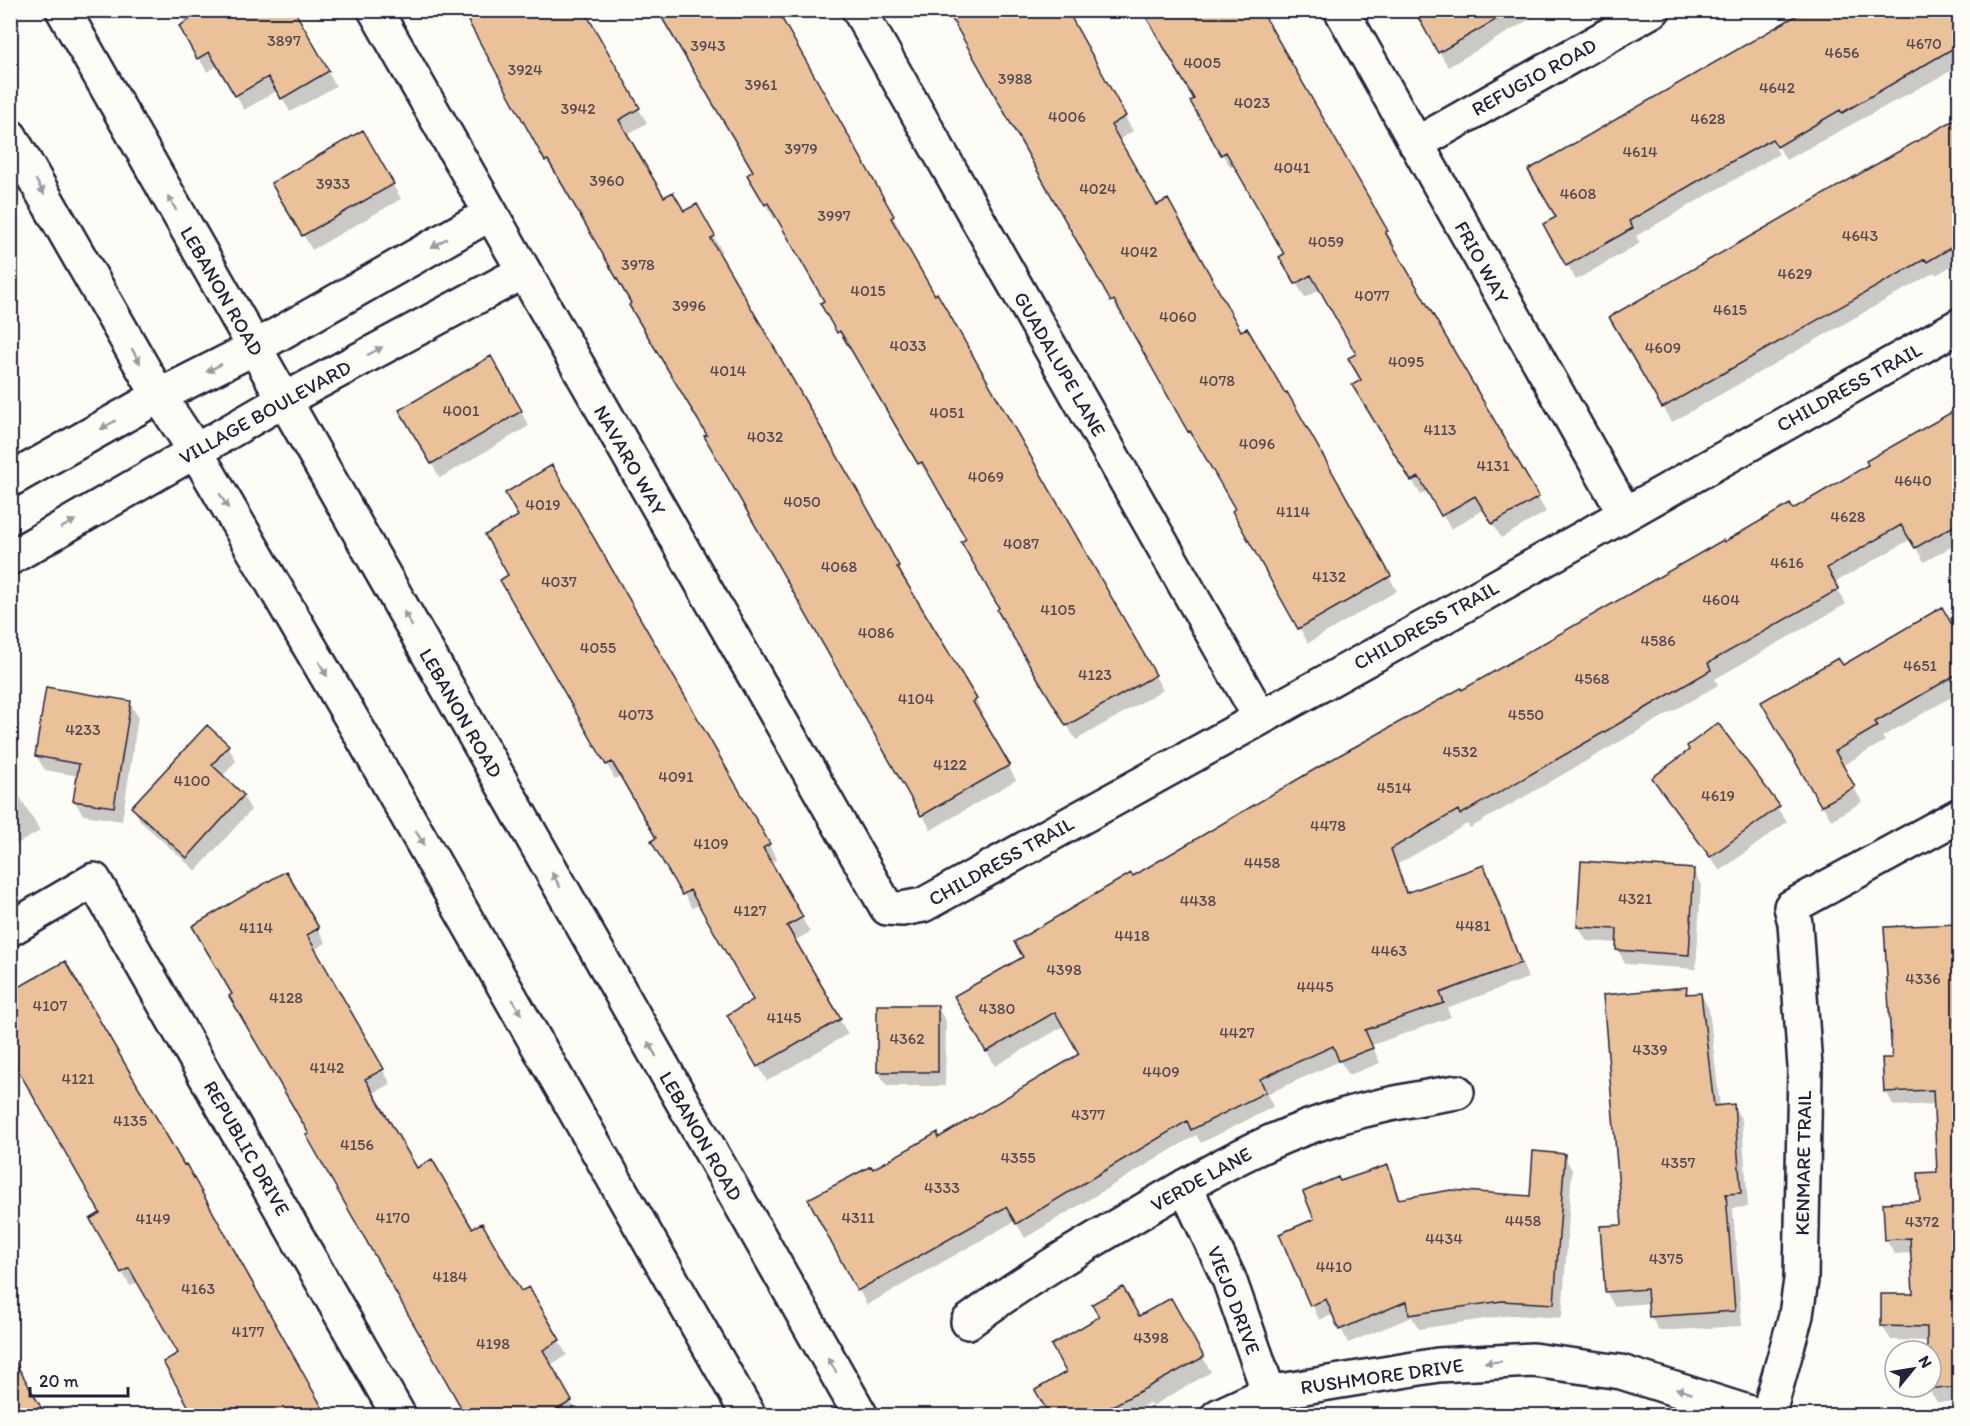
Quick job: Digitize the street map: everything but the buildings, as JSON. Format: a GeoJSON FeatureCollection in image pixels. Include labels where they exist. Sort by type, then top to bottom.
{"type":"FeatureCollection","features":[{"type":"Feature","properties":{"kind":"street","name":"LEBANON ROAD"},"geometry":{"type":"LineString","coordinates":[[63,10],[861,1416]]}},
{"type":"Feature","properties":{"kind":"street","name":"NAVARO WAY"},"geometry":{"type":"LineString","coordinates":[[375,10],[886,908]]}},
{"type":"Feature","properties":{"kind":"street","name":"GUADALUPE LANE"},"geometry":{"type":"LineString","coordinates":[[860,10],[1260,717]]}},
{"type":"Feature","properties":{"kind":"street","name":"FRIO WAY"},"geometry":{"type":"LineString","coordinates":[[1341,10],[1624,513]]}},
{"type":"Feature","properties":{"kind":"street","name":"REFUGIO ROAD"},"geometry":{"type":"LineString","coordinates":[[1416,144],[1653,10]]}},
{"type":"Feature","properties":{"kind":"street"},"geometry":{"type":"LineString","coordinates":[[10,136],[159,396],[195,450],[360,733],[749,1416]]}},
{"type":"Feature","properties":{"kind":"street"},"geometry":{"type":"LineString","coordinates":[[10,480],[159,396],[254,348],[490,214]]}},
{"type":"Feature","properties":{"kind":"street","name":"VILLAGE BOULEVARD"},"geometry":{"type":"LineString","coordinates":[[13,551],[284,400],[523,272]]}},
{"type":"Feature","properties":{"kind":"street","name":"CHILDRESS TRAIL"},"geometry":{"type":"LineString","coordinates":[[886,908],[902,909],[923,905],[1443,617],[1959,325]]}},
{"type":"Feature","properties":{"kind":"street","name":"KENMARE TRAIL"},"geometry":{"type":"LineString","coordinates":[[1768,1416],[1796,1315],[1801,1280],[1805,1067],[1795,923],[1791,907],[1959,815]]}},
{"type":"Feature","properties":{"kind":"street","name":"REPUBLIC DRIVE"},"geometry":{"type":"LineString","coordinates":[[10,929],[94,880],[399,1416]]}},
{"type":"Feature","properties":{"kind":"street","name":"VERDE LANE"},"geometry":{"type":"LineString","coordinates":[[968,1322],[1020,1283],[1185,1186],[1271,1142],[1312,1126],[1384,1104],[1457,1092]]}},
{"type":"Feature","properties":{"kind":"street","name":"VIEJO DRIVE"},"geometry":{"type":"LineString","coordinates":[[1185,1186],[1229,1279],[1272,1404]]}},
{"type":"Feature","properties":{"kind":"street","name":"RUSHMORE DRIVE"},"geometry":{"type":"LineString","coordinates":[[1218,1416],[1438,1365],[1533,1360],[1621,1372],[1760,1416]]}}]}
